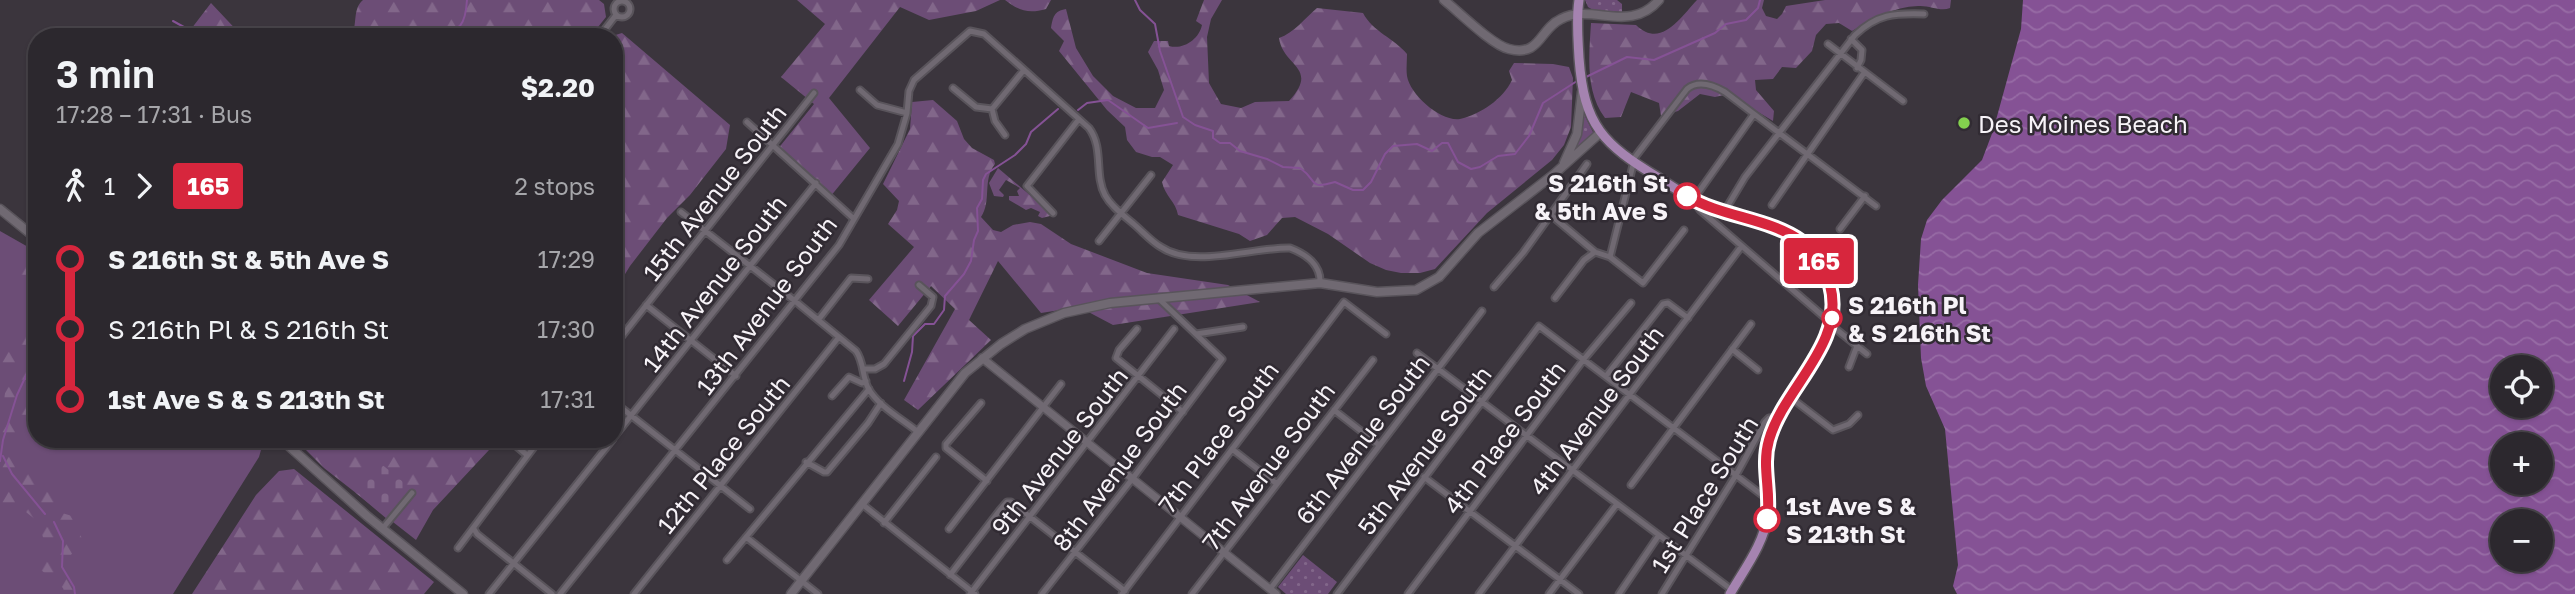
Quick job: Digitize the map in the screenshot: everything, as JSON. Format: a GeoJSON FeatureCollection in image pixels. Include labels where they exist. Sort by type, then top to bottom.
{"type":"FeatureCollection","features":[{"type":"Feature","properties":{"kind":"main road"},"geometry":{"type":"LineString","coordinates":[[1444,0],[1501,47],[1515,50],[1534,47],[1558,20],[1577,15],[1635,15],[1650,9],[1659,0]]}},
{"type":"Feature","properties":{"kind":"main road"},"geometry":{"type":"LineString","coordinates":[[1579,0],[1577,15],[1582,92],[1586,107],[1600,133],[1616,150],[1634,163],[1693,200],[1795,238],[1811,250],[1826,272],[1831,288],[1831,325],[1778,417],[1769,440],[1765,459],[1768,514],[1759,545],[1731,592]]}},
{"type":"Feature","properties":{"kind":"main road"},"geometry":{"type":"LineString","coordinates":[[1553,175],[1573,148],[1579,125],[1582,92]]}},
{"type":"Feature","properties":{"kind":"main road"},"geometry":{"type":"LineString","coordinates":[[791,594],[965,373],[1025,329],[1055,316],[1110,303],[1320,283],[1388,293],[1416,290],[1447,269],[1478,233],[1553,175],[1600,133]]}},
{"type":"Feature","properties":{"kind":"main road"},"geometry":{"type":"LineString","coordinates":[[0,209],[28,232]]}},
{"type":"Feature","properties":{"kind":"main road"},"geometry":{"type":"LineString","coordinates":[[287,448],[463,594]]}},
{"type":"Feature","properties":{"kind":"street"},"geometry":{"type":"LineString","coordinates":[[1724,212],[1737,188],[1779,132],[1839,53],[1863,27],[1895,13],[1924,14]]}},
{"type":"Feature","properties":{"kind":"street"},"geometry":{"type":"LineString","coordinates":[[606,28],[616,15]]}},
{"type":"Feature","properties":{"kind":"street","name":"13th Avenue South"},"geometry":{"type":"LineString","coordinates":[[560,594],[839,245],[890,161],[901,136],[909,91],[914,80],[965,34],[974,30],[984,34],[1024,70]]}},
{"type":"Feature","properties":{"kind":"street"},"geometry":{"type":"LineString","coordinates":[[1851,39],[1862,50],[1857,68]]}},
{"type":"Feature","properties":{"kind":"street"},"geometry":{"type":"LineString","coordinates":[[1828,44],[1903,101]]}},
{"type":"Feature","properties":{"kind":"street"},"geometry":{"type":"LineString","coordinates":[[992,109],[1024,70],[1089,128],[1096,138],[1104,193],[1121,213],[1160,247],[1169,252],[1199,256],[1290,248],[1315,264],[1319,269],[1320,283]]}},
{"type":"Feature","properties":{"kind":"street"},"geometry":{"type":"LineString","coordinates":[[1772,205],[1864,73]]}},
{"type":"Feature","properties":{"kind":"street"},"geometry":{"type":"LineString","coordinates":[[1610,257],[1637,153],[1690,86],[1699,84],[1716,87],[1876,206]]}},
{"type":"Feature","properties":{"kind":"street"},"geometry":{"type":"LineString","coordinates":[[953,88],[975,107],[992,109]]}},
{"type":"Feature","properties":{"kind":"street"},"geometry":{"type":"LineString","coordinates":[[860,90],[877,105],[907,113]]}},
{"type":"Feature","properties":{"kind":"street","name":"15th Avenue South"},"geometry":{"type":"LineString","coordinates":[[623,334],[814,93]]}},
{"type":"Feature","properties":{"kind":"street"},"geometry":{"type":"LineString","coordinates":[[992,109],[995,121],[1004,135]]}},
{"type":"Feature","properties":{"kind":"street"},"geometry":{"type":"LineString","coordinates":[[1754,114],[1693,200],[1700,210],[1741,247],[1823,316]]}},
{"type":"Feature","properties":{"kind":"street"},"geometry":{"type":"LineString","coordinates":[[1053,213],[1027,187],[1079,119]]}},
{"type":"Feature","properties":{"kind":"street"},"geometry":{"type":"LineString","coordinates":[[747,122],[854,219]]}},
{"type":"Feature","properties":{"kind":"street"},"geometry":{"type":"LineString","coordinates":[[1494,287],[1506,275],[1587,164]]}},
{"type":"Feature","properties":{"kind":"street"},"geometry":{"type":"LineString","coordinates":[[1099,241],[1151,175]]}},
{"type":"Feature","properties":{"kind":"street","name":"14th Avenue South"},"geometry":{"type":"LineString","coordinates":[[623,426],[816,184]]}},
{"type":"Feature","properties":{"kind":"street"},"geometry":{"type":"LineString","coordinates":[[1840,229],[1865,197]]}},
{"type":"Feature","properties":{"kind":"street"},"geometry":{"type":"LineString","coordinates":[[681,212],[819,319],[859,355],[869,389],[881,403],[918,432]]}},
{"type":"Feature","properties":{"kind":"street"},"geometry":{"type":"LineString","coordinates":[[1551,215],[1595,252],[1610,257],[1643,283],[1684,230]]}},
{"type":"Feature","properties":{"kind":"street","name":"4th Avenue South"},"geometry":{"type":"LineString","coordinates":[[1479,594],[1741,247]]}},
{"type":"Feature","properties":{"kind":"street"},"geometry":{"type":"LineString","coordinates":[[1555,298],[1584,260],[1595,252]]}},
{"type":"Feature","properties":{"kind":"street"},"geometry":{"type":"LineString","coordinates":[[819,319],[851,278],[867,279]]}},
{"type":"Feature","properties":{"kind":"street"},"geometry":{"type":"LineString","coordinates":[[863,369],[875,369],[884,364],[931,306],[933,296],[919,285]]}},
{"type":"Feature","properties":{"kind":"street"},"geometry":{"type":"LineString","coordinates":[[1159,299],[1196,334],[1243,327]]}},
{"type":"Feature","properties":{"kind":"street","name":"7th Place South"},"geometry":{"type":"LineString","coordinates":[[1123,592],[1344,302],[1386,334]]}},
{"type":"Feature","properties":{"kind":"street","name":"4th Place South"},"geometry":{"type":"LineString","coordinates":[[1408,594],[1584,359],[1631,303]]}},
{"type":"Feature","properties":{"kind":"street"},"geometry":{"type":"LineString","coordinates":[[1606,376],[1663,304],[1668,303],[1689,318]]}},
{"type":"Feature","properties":{"kind":"street"},"geometry":{"type":"LineString","coordinates":[[646,305],[736,376]]}},
{"type":"Feature","properties":{"kind":"street","name":"6th Avenue South"},"geometry":{"type":"LineString","coordinates":[[1273,592],[1379,445],[1482,311]]}},
{"type":"Feature","properties":{"kind":"street"},"geometry":{"type":"LineString","coordinates":[[1631,485],[1751,324]]}},
{"type":"Feature","properties":{"kind":"street"},"geometry":{"type":"LineString","coordinates":[[1831,325],[1867,354]]}},
{"type":"Feature","properties":{"kind":"street","name":"5th Avenue South"},"geometry":{"type":"LineString","coordinates":[[1337,594],[1539,326],[1584,359]]}},
{"type":"Feature","properties":{"kind":"street","name":"9th Avenue South"},"geometry":{"type":"LineString","coordinates":[[972,593],[1174,328]]}},
{"type":"Feature","properties":{"kind":"street"},"geometry":{"type":"LineString","coordinates":[[1137,329],[1119,350],[1116,358],[1183,412]]}},
{"type":"Feature","properties":{"kind":"street","name":"8th Avenue South"},"geometry":{"type":"LineString","coordinates":[[1042,594],[1222,359],[1196,334]]}},
{"type":"Feature","properties":{"kind":"street","name":"12th Place South"},"geometry":{"type":"LineString","coordinates":[[634,594],[839,337]]}},
{"type":"Feature","properties":{"kind":"street"},"geometry":{"type":"LineString","coordinates":[[1849,367],[1857,346]]}},
{"type":"Feature","properties":{"kind":"street"},"geometry":{"type":"LineString","coordinates":[[1732,349],[1758,370]]}},
{"type":"Feature","properties":{"kind":"street"},"geometry":{"type":"LineString","coordinates":[[1417,353],[1731,592]]}},
{"type":"Feature","properties":{"kind":"street"},"geometry":{"type":"LineString","coordinates":[[982,358],[1273,592]]}},
{"type":"Feature","properties":{"kind":"street"},"geometry":{"type":"LineString","coordinates":[[1584,359],[1762,495],[1768,495]]}},
{"type":"Feature","properties":{"kind":"street","name":"7th Avenue South"},"geometry":{"type":"LineString","coordinates":[[1192,594],[1373,360]]}},
{"type":"Feature","properties":{"kind":"street"},"geometry":{"type":"LineString","coordinates":[[832,396],[849,377],[862,383],[866,381]]}},
{"type":"Feature","properties":{"kind":"street"},"geometry":{"type":"LineString","coordinates":[[949,529],[1061,384]]}},
{"type":"Feature","properties":{"kind":"street"},"geometry":{"type":"LineString","coordinates":[[727,560],[869,389]]}},
{"type":"Feature","properties":{"kind":"street"},"geometry":{"type":"LineString","coordinates":[[1790,397],[1833,430],[1849,424],[1858,415]]}},
{"type":"Feature","properties":{"kind":"street"},"geometry":{"type":"LineString","coordinates":[[806,462],[827,472],[863,430],[881,403]]}},
{"type":"Feature","properties":{"kind":"street"},"geometry":{"type":"LineString","coordinates":[[981,403],[946,444],[946,448],[987,481]]}},
{"type":"Feature","properties":{"kind":"street"},"geometry":{"type":"LineString","coordinates":[[623,408],[750,509]]}},
{"type":"Feature","properties":{"kind":"street"},"geometry":{"type":"LineString","coordinates":[[1334,410],[1379,445]]}},
{"type":"Feature","properties":{"kind":"street","name":"1st Place South"},"geometry":{"type":"LineString","coordinates":[[1662,594],[1736,475],[1765,422],[1769,418],[1778,417]]}},
{"type":"Feature","properties":{"kind":"street"},"geometry":{"type":"LineString","coordinates":[[519,448],[527,455]]}},
{"type":"Feature","properties":{"kind":"street"},"geometry":{"type":"LineString","coordinates":[[458,548],[533,448]]}},
{"type":"Feature","properties":{"kind":"street","name":"14th Avenue South"},"geometry":{"type":"LineString","coordinates":[[489,594],[605,448]]}},
{"type":"Feature","properties":{"kind":"street"},"geometry":{"type":"LineString","coordinates":[[1232,449],[1277,484]]}},
{"type":"Feature","properties":{"kind":"street"},"geometry":{"type":"LineString","coordinates":[[884,523],[936,457]]}},
{"type":"Feature","properties":{"kind":"street"},"geometry":{"type":"LineString","coordinates":[[1424,477],[1578,594]]}},
{"type":"Feature","properties":{"kind":"street"},"geometry":{"type":"LineString","coordinates":[[383,528],[412,493]]}},
{"type":"Feature","properties":{"kind":"street"},"geometry":{"type":"LineString","coordinates":[[950,575],[1007,502],[1016,503],[1123,592]]}},
{"type":"Feature","properties":{"kind":"street"},"geometry":{"type":"LineString","coordinates":[[862,504],[972,593]]}},
{"type":"Feature","properties":{"kind":"street"},"geometry":{"type":"LineString","coordinates":[[1549,594],[1617,504]]}},
{"type":"Feature","properties":{"kind":"street"},"geometry":{"type":"LineString","coordinates":[[474,529],[552,594]]}},
{"type":"Feature","properties":{"kind":"street"},"geometry":{"type":"LineString","coordinates":[[1619,594],[1659,535]]}},
{"type":"Feature","properties":{"kind":"street"},"geometry":{"type":"LineString","coordinates":[[746,537],[818,594]]}},
{"type":"Feature","properties":{"kind":"green space"},"geometry":{"type":"Polygon","coordinates":[[[363,0],[599,0],[604,4],[606,17],[597,28],[354,28],[363,0]]]}},
{"type":"Feature","properties":{"kind":"green space"},"geometry":{"type":"Polygon","coordinates":[[[797,0],[1000,0],[976,11],[929,20],[900,7],[829,98],[870,148],[830,197],[777,150],[814,104],[781,77],[825,24],[797,0]]]}},
{"type":"Feature","properties":{"kind":"green space"},"geometry":{"type":"Polygon","coordinates":[[[1005,0],[1051,0],[1046,9],[1029,11],[1015,7],[1005,0]]]}},
{"type":"Feature","properties":{"kind":"green space"},"geometry":{"type":"Polygon","coordinates":[[[1204,0],[1222,0],[1211,19],[1207,37],[1209,83],[1221,104],[1241,108],[1255,102],[1289,101],[1298,90],[1301,74],[1282,48],[1279,38],[1294,29],[1317,8],[1363,13],[1372,25],[1407,54],[1409,83],[1420,99],[1436,112],[1452,119],[1476,113],[1497,99],[1512,80],[1509,71],[1514,63],[1569,67],[1573,78],[1571,127],[1564,145],[1552,160],[1487,213],[1435,269],[1420,273],[1386,270],[1295,217],[1282,218],[1267,235],[1250,241],[1239,234],[1178,215],[1162,182],[1173,165],[1160,157],[1136,152],[1127,140],[1125,127],[1107,110],[1059,51],[1064,41],[1051,28],[1055,15],[1066,9],[1076,48],[1093,76],[1113,96],[1136,108],[1155,108],[1164,90],[1158,70],[1148,52],[1154,41],[1168,41],[1169,46],[1175,47],[1194,39],[1202,25],[1196,21],[1204,0]]]}},
{"type":"Feature","properties":{"kind":"green space"},"geometry":{"type":"Polygon","coordinates":[[[1585,0],[1617,0],[1622,4],[1622,12],[1593,10],[1585,0]]]}},
{"type":"Feature","properties":{"kind":"green space"},"geometry":{"type":"Polygon","coordinates":[[[1697,0],[1764,0],[1762,8],[1766,16],[1777,19],[1786,6],[1825,0],[1951,0],[1950,8],[1900,8],[1852,31],[1839,23],[1826,24],[1816,35],[1812,51],[1796,68],[1782,67],[1773,79],[1755,80],[1756,90],[1774,111],[1773,121],[1728,94],[1715,97],[1700,94],[1678,111],[1661,116],[1659,103],[1631,92],[1621,117],[1605,118],[1591,85],[1591,23],[1636,25],[1645,32],[1654,34],[1670,28],[1697,0]]]}},
{"type":"Feature","properties":{"kind":"green space"},"geometry":{"type":"Polygon","coordinates":[[[211,3],[235,28],[192,28],[211,3]]]}},
{"type":"Feature","properties":{"kind":"green space"},"geometry":{"type":"Polygon","coordinates":[[[623,34],[730,125],[726,149],[623,277],[623,34]]]}},
{"type":"Feature","properties":{"kind":"green space"},"geometry":{"type":"Polygon","coordinates":[[[933,100],[957,121],[964,139],[972,148],[994,160],[981,217],[993,230],[1001,232],[1013,225],[1030,222],[1041,224],[1071,244],[1147,273],[1228,285],[1260,302],[1113,325],[1079,307],[1041,313],[998,261],[969,320],[991,340],[918,410],[904,400],[955,309],[931,286],[898,326],[869,300],[914,247],[888,224],[899,201],[883,184],[910,129],[912,102],[933,100]]]}},
{"type":"Feature","properties":{"kind":"green space"},"geometry":{"type":"Polygon","coordinates":[[[1582,110],[1594,134],[1572,153],[1582,110]]]}},
{"type":"Feature","properties":{"kind":"green space"},"geometry":{"type":"Polygon","coordinates":[[[998,168],[1050,212],[1050,216],[1042,218],[1038,216],[1040,212],[1031,208],[1026,210],[1009,200],[1009,196],[1019,196],[1017,191],[1020,188],[1006,180],[999,190],[1003,197],[994,196],[989,183],[998,168]]]}},
{"type":"Feature","properties":{"kind":"green space"},"geometry":{"type":"Polygon","coordinates":[[[0,231],[28,247],[28,448],[262,448],[259,457],[173,594],[0,594],[0,231]]]}},
{"type":"Feature","properties":{"kind":"green space"},"geometry":{"type":"Polygon","coordinates":[[[28,252],[28,298],[11,276],[28,252]]]}},
{"type":"Feature","properties":{"kind":"green space"},"geometry":{"type":"Polygon","coordinates":[[[28,317],[28,420],[20,446],[25,470],[47,490],[62,513],[72,516],[83,541],[70,556],[81,583],[89,594],[65,594],[63,588],[41,570],[45,542],[36,520],[17,505],[0,504],[0,437],[6,384],[0,372],[0,361],[28,317]]]}},
{"type":"Feature","properties":{"kind":"green space"},"geometry":{"type":"Polygon","coordinates":[[[304,448],[490,448],[433,510],[416,540],[324,468],[304,448]]]}},
{"type":"Feature","properties":{"kind":"green space"},"geometry":{"type":"Polygon","coordinates":[[[380,463],[412,489],[387,519],[356,493],[380,463]]]}},
{"type":"Feature","properties":{"kind":"green space"},"geometry":{"type":"Polygon","coordinates":[[[294,469],[434,582],[424,594],[192,594],[256,495],[279,471],[294,469]]]}},
{"type":"Feature","properties":{"kind":"green space"},"geometry":{"type":"Polygon","coordinates":[[[1303,555],[1337,582],[1328,594],[1286,594],[1278,587],[1303,555]]]}},
{"type":"Feature","properties":{"kind":"water"},"geometry":{"type":"Polygon","coordinates":[[[2023,0],[2575,0],[2575,594],[1957,594],[1953,586],[1958,565],[1945,429],[1926,386],[1921,358],[1918,285],[1921,239],[1927,220],[1942,200],[1982,160],[1993,131],[2021,29],[2023,0]]]}},
{"type":"Feature","properties":{"kind":"waterway"},"geometry":{"type":"LineString","coordinates":[[457,28],[464,18],[467,0]]}},
{"type":"Feature","properties":{"kind":"waterway"},"geometry":{"type":"LineString","coordinates":[[1135,0],[1140,10],[1155,24],[1160,51],[1183,117],[1195,125],[1213,131],[1213,138],[1220,143],[1230,143],[1240,151],[1283,167],[1300,168],[1317,185],[1335,182],[1353,190],[1363,190],[1371,182],[1385,154],[1393,146],[1417,144],[1432,151],[1442,143],[1448,143],[1458,162],[1471,169],[1480,167],[1498,156],[1515,154],[1529,136],[1543,103],[1577,81]]}},
{"type":"Feature","properties":{"kind":"waterway"},"geometry":{"type":"LineString","coordinates":[[1586,77],[1627,57],[1654,60],[1715,33],[1726,24],[1746,20],[1758,8],[1760,0]]}},
{"type":"Feature","properties":{"kind":"waterway"},"geometry":{"type":"LineString","coordinates":[[173,21],[186,28]]}},
{"type":"Feature","properties":{"kind":"waterway"},"geometry":{"type":"LineString","coordinates":[[1078,110],[1087,103],[1108,100],[1148,128],[1177,123]]}},
{"type":"Feature","properties":{"kind":"waterway"},"geometry":{"type":"LineString","coordinates":[[904,381],[912,352],[913,336],[925,324],[934,324],[944,310],[945,296],[964,274],[971,261],[978,231],[977,208],[982,199],[986,174],[1015,155],[1026,144],[1031,132],[1058,109]]}},
{"type":"Feature","properties":{"kind":"waterway"},"geometry":{"type":"LineString","coordinates":[[0,461],[3,440],[17,395],[28,371]]}},
{"type":"Feature","properties":{"kind":"waterway"},"geometry":{"type":"LineString","coordinates":[[3,456],[12,474],[45,514]]}},
{"type":"Feature","properties":{"kind":"waterway"},"geometry":{"type":"LineString","coordinates":[[54,522],[63,541],[62,567],[74,587],[75,594]]}},
{"type":"Feature","properties":{"kind":"bus line","name":"165"},"geometry":{"type":"LineString","coordinates":[[1687,196],[1803,243],[1818,259],[1831,288],[1831,325],[1778,417],[1769,440],[1765,459],[1767,519]]}},
{"type":"Feature","properties":{"kind":"place","name":"Des Moines Beach"},"geometry":{"type":"Point","coordinates":[1964,123]}},
{"type":"Feature","properties":{"kind":"place","name":"S 216th St & 5th Ave S"},"geometry":{"type":"Point","coordinates":[1687,196]}},
{"type":"Feature","properties":{"kind":"place","name":"S 216th Pl & S 216th St"},"geometry":{"type":"Point","coordinates":[1832,318]}},
{"type":"Feature","properties":{"kind":"place","name":"1st Ave S & S 213th St"},"geometry":{"type":"Point","coordinates":[1767,519]}}]}
